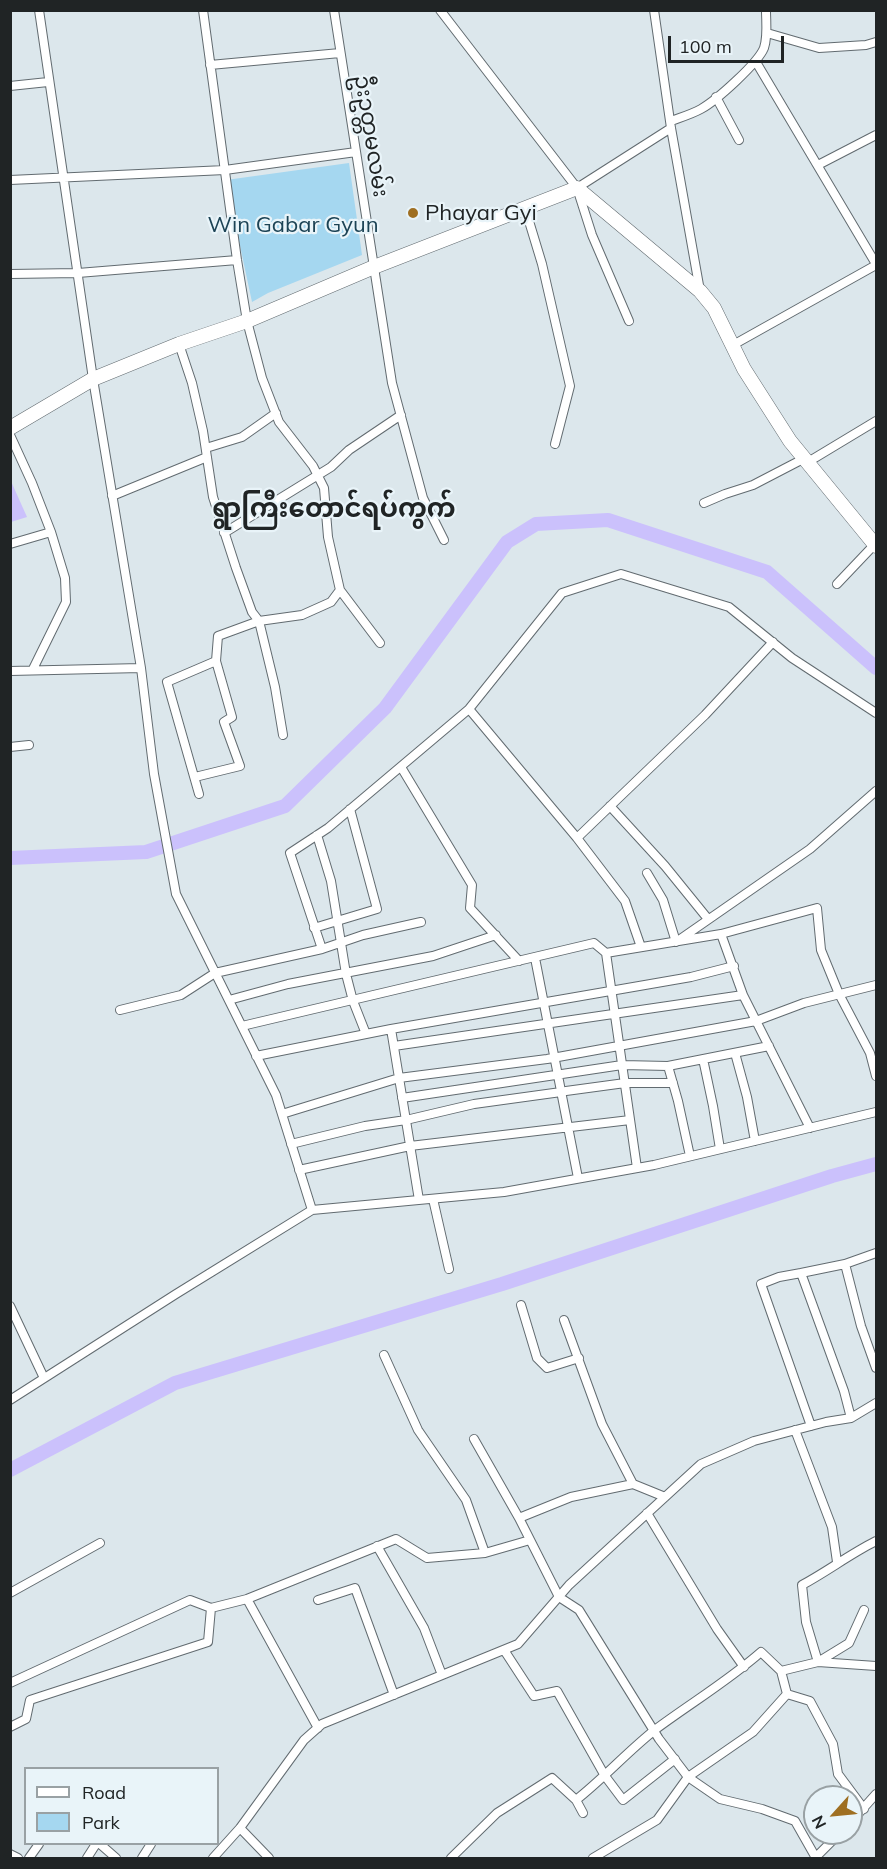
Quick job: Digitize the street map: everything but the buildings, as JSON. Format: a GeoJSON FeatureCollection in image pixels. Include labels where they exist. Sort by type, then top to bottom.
{"type":"FeatureCollection","features":[{"type":"Feature","properties":{"kind":"main road"},"geometry":{"type":"LineString","coordinates":[[10,428],[93,379],[179,344],[247,321],[374,267],[577,188],[700,291],[714,308],[744,369],[790,441],[876,545]]}},
{"type":"Feature","properties":{"kind":"street"},"geometry":{"type":"LineString","coordinates":[[39,10],[93,379],[141,668],[154,774],[176,894],[276,1095],[312,1210]]}},
{"type":"Feature","properties":{"kind":"street"},"geometry":{"type":"LineString","coordinates":[[203,10],[237,260],[247,321],[262,378],[279,422],[313,466],[324,488],[328,537],[340,590],[380,643]]}},
{"type":"Feature","properties":{"kind":"street","name":"ဦးဥတ္တမလမ်း"},"geometry":{"type":"LineString","coordinates":[[334,10],[392,383],[423,498],[444,540]]}},
{"type":"Feature","properties":{"kind":"street"},"geometry":{"type":"LineString","coordinates":[[440,10],[577,188],[592,235],[629,321]]}},
{"type":"Feature","properties":{"kind":"street"},"geometry":{"type":"LineString","coordinates":[[654,10],[700,291]]}},
{"type":"Feature","properties":{"kind":"street"},"geometry":{"type":"LineString","coordinates":[[577,188],[671,124],[704,108],[756,62],[764,47],[767,33],[766,10]]}},
{"type":"Feature","properties":{"kind":"street"},"geometry":{"type":"LineString","coordinates":[[767,33],[819,48],[866,45],[876,42]]}},
{"type":"Feature","properties":{"kind":"street"},"geometry":{"type":"LineString","coordinates":[[210,65],[340,53]]}},
{"type":"Feature","properties":{"kind":"street"},"geometry":{"type":"LineString","coordinates":[[733,345],[876,264],[756,62]]}},
{"type":"Feature","properties":{"kind":"street"},"geometry":{"type":"LineString","coordinates":[[10,86],[48,82]]}},
{"type":"Feature","properties":{"kind":"street"},"geometry":{"type":"LineString","coordinates":[[716,97],[739,140]]}},
{"type":"Feature","properties":{"kind":"street"},"geometry":{"type":"LineString","coordinates":[[818,165],[876,135]]}},
{"type":"Feature","properties":{"kind":"street"},"geometry":{"type":"LineString","coordinates":[[10,180],[225,170],[356,152]]}},
{"type":"Feature","properties":{"kind":"street"},"geometry":{"type":"LineString","coordinates":[[525,208],[542,264],[570,386],[555,444]]}},
{"type":"Feature","properties":{"kind":"street"},"geometry":{"type":"LineString","coordinates":[[10,274],[78,273],[237,260]]}},
{"type":"Feature","properties":{"kind":"street"},"geometry":{"type":"LineString","coordinates":[[179,344],[194,393],[213,497],[252,612],[259,621],[275,687],[283,735]]}},
{"type":"Feature","properties":{"kind":"street"},"geometry":{"type":"LineString","coordinates":[[112,496],[242,437],[276,413]]}},
{"type":"Feature","properties":{"kind":"street"},"geometry":{"type":"LineString","coordinates":[[224,533],[331,467],[350,450],[400,415]]}},
{"type":"Feature","properties":{"kind":"street"},"geometry":{"type":"LineString","coordinates":[[704,503],[753,485],[807,460],[876,421]]}},
{"type":"Feature","properties":{"kind":"street"},"geometry":{"type":"LineString","coordinates":[[10,435],[51,532],[65,578],[66,602],[33,669]]}},
{"type":"Feature","properties":{"kind":"street"},"geometry":{"type":"LineString","coordinates":[[10,544],[51,532]]}},
{"type":"Feature","properties":{"kind":"street"},"geometry":{"type":"LineString","coordinates":[[837,584],[876,545]]}},
{"type":"Feature","properties":{"kind":"street"},"geometry":{"type":"LineString","coordinates":[[322,949],[290,853],[350,809],[469,710],[562,593],[621,574],[729,608],[792,658],[876,713]]}},
{"type":"Feature","properties":{"kind":"street"},"geometry":{"type":"LineString","coordinates":[[195,777],[240,766],[224,722],[232,717],[216,661],[218,636],[259,621],[302,615],[331,602],[340,590]]}},
{"type":"Feature","properties":{"kind":"street"},"geometry":{"type":"LineString","coordinates":[[577,838],[705,715],[773,642]]}},
{"type":"Feature","properties":{"kind":"street"},"geometry":{"type":"LineString","coordinates":[[199,794],[167,682],[216,661]]}},
{"type":"Feature","properties":{"kind":"street"},"geometry":{"type":"LineString","coordinates":[[10,671],[141,668]]}},
{"type":"Feature","properties":{"kind":"street"},"geometry":{"type":"LineString","coordinates":[[469,710],[577,838],[625,901],[641,947]]}},
{"type":"Feature","properties":{"kind":"street"},"geometry":{"type":"LineString","coordinates":[[10,747],[29,745]]}},
{"type":"Feature","properties":{"kind":"street"},"geometry":{"type":"LineString","coordinates":[[401,767],[472,885],[470,908],[519,962]]}},
{"type":"Feature","properties":{"kind":"street"},"geometry":{"type":"LineString","coordinates":[[676,942],[810,849],[876,791]]}},
{"type":"Feature","properties":{"kind":"street"},"geometry":{"type":"LineString","coordinates":[[610,806],[665,866],[708,919]]}},
{"type":"Feature","properties":{"kind":"street"},"geometry":{"type":"LineString","coordinates":[[314,928],[377,909],[350,809]]}},
{"type":"Feature","properties":{"kind":"street"},"geometry":{"type":"LineString","coordinates":[[317,835],[331,881],[346,974],[353,1001],[366,1034]]}},
{"type":"Feature","properties":{"kind":"street"},"geometry":{"type":"LineString","coordinates":[[647,873],[663,900],[676,942]]}},
{"type":"Feature","properties":{"kind":"street"},"geometry":{"type":"LineString","coordinates":[[606,953],[721,934],[817,908],[821,950],[839,994],[870,1053],[876,1076]]}},
{"type":"Feature","properties":{"kind":"street"},"geometry":{"type":"LineString","coordinates":[[120,1010],[181,995],[215,973],[322,949],[363,935],[421,922]]}},
{"type":"Feature","properties":{"kind":"street"},"geometry":{"type":"LineString","coordinates":[[721,934],[743,995],[810,1128]]}},
{"type":"Feature","properties":{"kind":"street"},"geometry":{"type":"LineString","coordinates":[[228,1000],[288,984],[433,956],[496,935]]}},
{"type":"Feature","properties":{"kind":"street"},"geometry":{"type":"LineString","coordinates":[[242,1026],[594,943],[606,953],[637,1168]]}},
{"type":"Feature","properties":{"kind":"street"},"geometry":{"type":"LineString","coordinates":[[535,958],[578,1178]]}},
{"type":"Feature","properties":{"kind":"street"},"geometry":{"type":"LineString","coordinates":[[256,1056],[391,1029],[691,977],[734,966]]}},
{"type":"Feature","properties":{"kind":"street"},"geometry":{"type":"LineString","coordinates":[[282,1114],[399,1078],[554,1057],[756,1021],[804,1003],[876,985]]}},
{"type":"Feature","properties":{"kind":"street"},"geometry":{"type":"LineString","coordinates":[[394,1046],[743,995]]}},
{"type":"Feature","properties":{"kind":"street"},"geometry":{"type":"LineString","coordinates":[[391,1029],[418,1200]]}},
{"type":"Feature","properties":{"kind":"street"},"geometry":{"type":"LineString","coordinates":[[402,1098],[622,1065],[668,1066],[769,1046]]}},
{"type":"Feature","properties":{"kind":"street"},"geometry":{"type":"LineString","coordinates":[[735,1053],[747,1097],[755,1141]]}},
{"type":"Feature","properties":{"kind":"street"},"geometry":{"type":"LineString","coordinates":[[703,1059],[720,1149]]}},
{"type":"Feature","properties":{"kind":"street"},"geometry":{"type":"LineString","coordinates":[[668,1066],[690,1156]]}},
{"type":"Feature","properties":{"kind":"street"},"geometry":{"type":"LineString","coordinates":[[291,1144],[474,1104],[624,1083],[673,1083]]}},
{"type":"Feature","properties":{"kind":"street"},"geometry":{"type":"LineString","coordinates":[[10,1400],[312,1210],[504,1192],[637,1168],[876,1112]]}},
{"type":"Feature","properties":{"kind":"street"},"geometry":{"type":"LineString","coordinates":[[299,1170],[410,1146],[630,1120]]}},
{"type":"Feature","properties":{"kind":"street"},"geometry":{"type":"LineString","coordinates":[[433,1199],[449,1269]]}},
{"type":"Feature","properties":{"kind":"street"},"geometry":{"type":"LineString","coordinates":[[811,1426],[761,1284],[779,1277],[845,1264],[876,1252]]}},
{"type":"Feature","properties":{"kind":"street"},"geometry":{"type":"LineString","coordinates":[[845,1264],[861,1326],[876,1368]]}},
{"type":"Feature","properties":{"kind":"street"},"geometry":{"type":"LineString","coordinates":[[801,1273],[844,1391],[851,1418]]}},
{"type":"Feature","properties":{"kind":"street"},"geometry":{"type":"LineString","coordinates":[[521,1305],[537,1358],[547,1368],[579,1358]]}},
{"type":"Feature","properties":{"kind":"street"},"geometry":{"type":"LineString","coordinates":[[10,1306],[44,1377]]}},
{"type":"Feature","properties":{"kind":"street"},"geometry":{"type":"LineString","coordinates":[[564,1320],[602,1424],[633,1484]]}},
{"type":"Feature","properties":{"kind":"street"},"geometry":{"type":"LineString","coordinates":[[384,1355],[418,1430],[466,1500],[484,1553]]}},
{"type":"Feature","properties":{"kind":"street"},"geometry":{"type":"LineString","coordinates":[[213,1858],[240,1828],[304,1740],[322,1724],[518,1644],[568,1585],[701,1464],[754,1441],[851,1418],[876,1403]]}},
{"type":"Feature","properties":{"kind":"street"},"geometry":{"type":"LineString","coordinates":[[795,1430],[832,1527],[837,1562]]}},
{"type":"Feature","properties":{"kind":"street"},"geometry":{"type":"LineString","coordinates":[[474,1439],[519,1518],[559,1597],[579,1610],[654,1731],[688,1777],[720,1799],[762,1809],[795,1821],[815,1858],[828,1845]]}},
{"type":"Feature","properties":{"kind":"street"},"geometry":{"type":"LineString","coordinates":[[519,1518],[571,1497],[633,1484],[665,1497]]}},
{"type":"Feature","properties":{"kind":"street"},"geometry":{"type":"LineString","coordinates":[[647,1513],[717,1629],[744,1667]]}},
{"type":"Feature","properties":{"kind":"street"},"geometry":{"type":"LineString","coordinates":[[10,1683],[190,1600],[211,1608],[246,1599],[396,1539],[427,1558],[484,1553],[530,1540]]}},
{"type":"Feature","properties":{"kind":"street"},"geometry":{"type":"LineString","coordinates":[[818,1662],[806,1622],[802,1585],[876,1540]]}},
{"type":"Feature","properties":{"kind":"street"},"geometry":{"type":"LineString","coordinates":[[10,1593],[100,1543]]}},
{"type":"Feature","properties":{"kind":"street"},"geometry":{"type":"LineString","coordinates":[[376,1546],[424,1628],[442,1675]]}},
{"type":"Feature","properties":{"kind":"street"},"geometry":{"type":"LineString","coordinates":[[318,1600],[355,1588],[394,1695]]}},
{"type":"Feature","properties":{"kind":"street"},"geometry":{"type":"LineString","coordinates":[[246,1599],[318,1728]]}},
{"type":"Feature","properties":{"kind":"street"},"geometry":{"type":"LineString","coordinates":[[10,1727],[26,1719],[30,1700],[208,1642],[211,1608]]}},
{"type":"Feature","properties":{"kind":"street"},"geometry":{"type":"LineString","coordinates":[[818,1662],[849,1643],[864,1610]]}},
{"type":"Feature","properties":{"kind":"street"},"geometry":{"type":"LineString","coordinates":[[504,1650],[534,1696],[557,1691],[605,1776],[623,1800],[675,1759]]}},
{"type":"Feature","properties":{"kind":"street"},"geometry":{"type":"LineString","coordinates":[[576,1800],[654,1731],[761,1653],[781,1671],[787,1694]]}},
{"type":"Feature","properties":{"kind":"street"},"geometry":{"type":"LineString","coordinates":[[781,1671],[818,1662],[876,1666]]}},
{"type":"Feature","properties":{"kind":"street"},"geometry":{"type":"LineString","coordinates":[[593,1858],[657,1820],[688,1777],[753,1732],[787,1694]]}},
{"type":"Feature","properties":{"kind":"street"},"geometry":{"type":"LineString","coordinates":[[787,1694],[810,1701],[833,1744],[838,1774],[864,1809],[876,1794]]}},
{"type":"Feature","properties":{"kind":"street"},"geometry":{"type":"LineString","coordinates":[[452,1858],[497,1813],[552,1778],[576,1800],[583,1813]]}},
{"type":"Feature","properties":{"kind":"street"},"geometry":{"type":"LineString","coordinates":[[240,1828],[269,1858]]}},
{"type":"Feature","properties":{"kind":"street"},"geometry":{"type":"LineString","coordinates":[[29,1858],[38,1845]]}},
{"type":"Feature","properties":{"kind":"street"},"geometry":{"type":"LineString","coordinates":[[87,1858],[97,1845]]}},
{"type":"Feature","properties":{"kind":"street"},"geometry":{"type":"LineString","coordinates":[[99,1845],[116,1858]]}},
{"type":"Feature","properties":{"kind":"street"},"geometry":{"type":"LineString","coordinates":[[142,1858],[150,1845]]}},
{"type":"Feature","properties":{"kind":"street"},"geometry":{"type":"LineString","coordinates":[[10,1854],[18,1858]]}},
{"type":"Feature","properties":{"kind":"green space","name":"Win Gabar Gyun"},"geometry":{"type":"Polygon","coordinates":[[[349,163],[362,255],[268,293],[252,302],[226,180],[349,163]]]}},
{"type":"Feature","properties":{"kind":"shaded area"},"geometry":{"type":"Polygon","coordinates":[[[10,479],[27,517],[11,522],[10,522],[10,479]]]}},
{"type":"Feature","properties":{"kind":"waterway"},"geometry":{"type":"LineString","coordinates":[[10,858],[146,852],[285,806],[385,708],[507,542],[536,524],[608,520],[767,572],[876,668]]}},
{"type":"Feature","properties":{"kind":"waterway"},"geometry":{"type":"LineString","coordinates":[[10,1470],[175,1383],[502,1284],[832,1176],[876,1164]]}},
{"type":"Feature","properties":{"kind":"place","name":"Phayar Gyi"},"geometry":{"type":"Point","coordinates":[413,213]}},
{"type":"Feature","properties":{"kind":"district","name":"ရွာကြီးတောင်ရပ်ကွက်"},"geometry":{"type":"Point","coordinates":[334,509]}}]}
